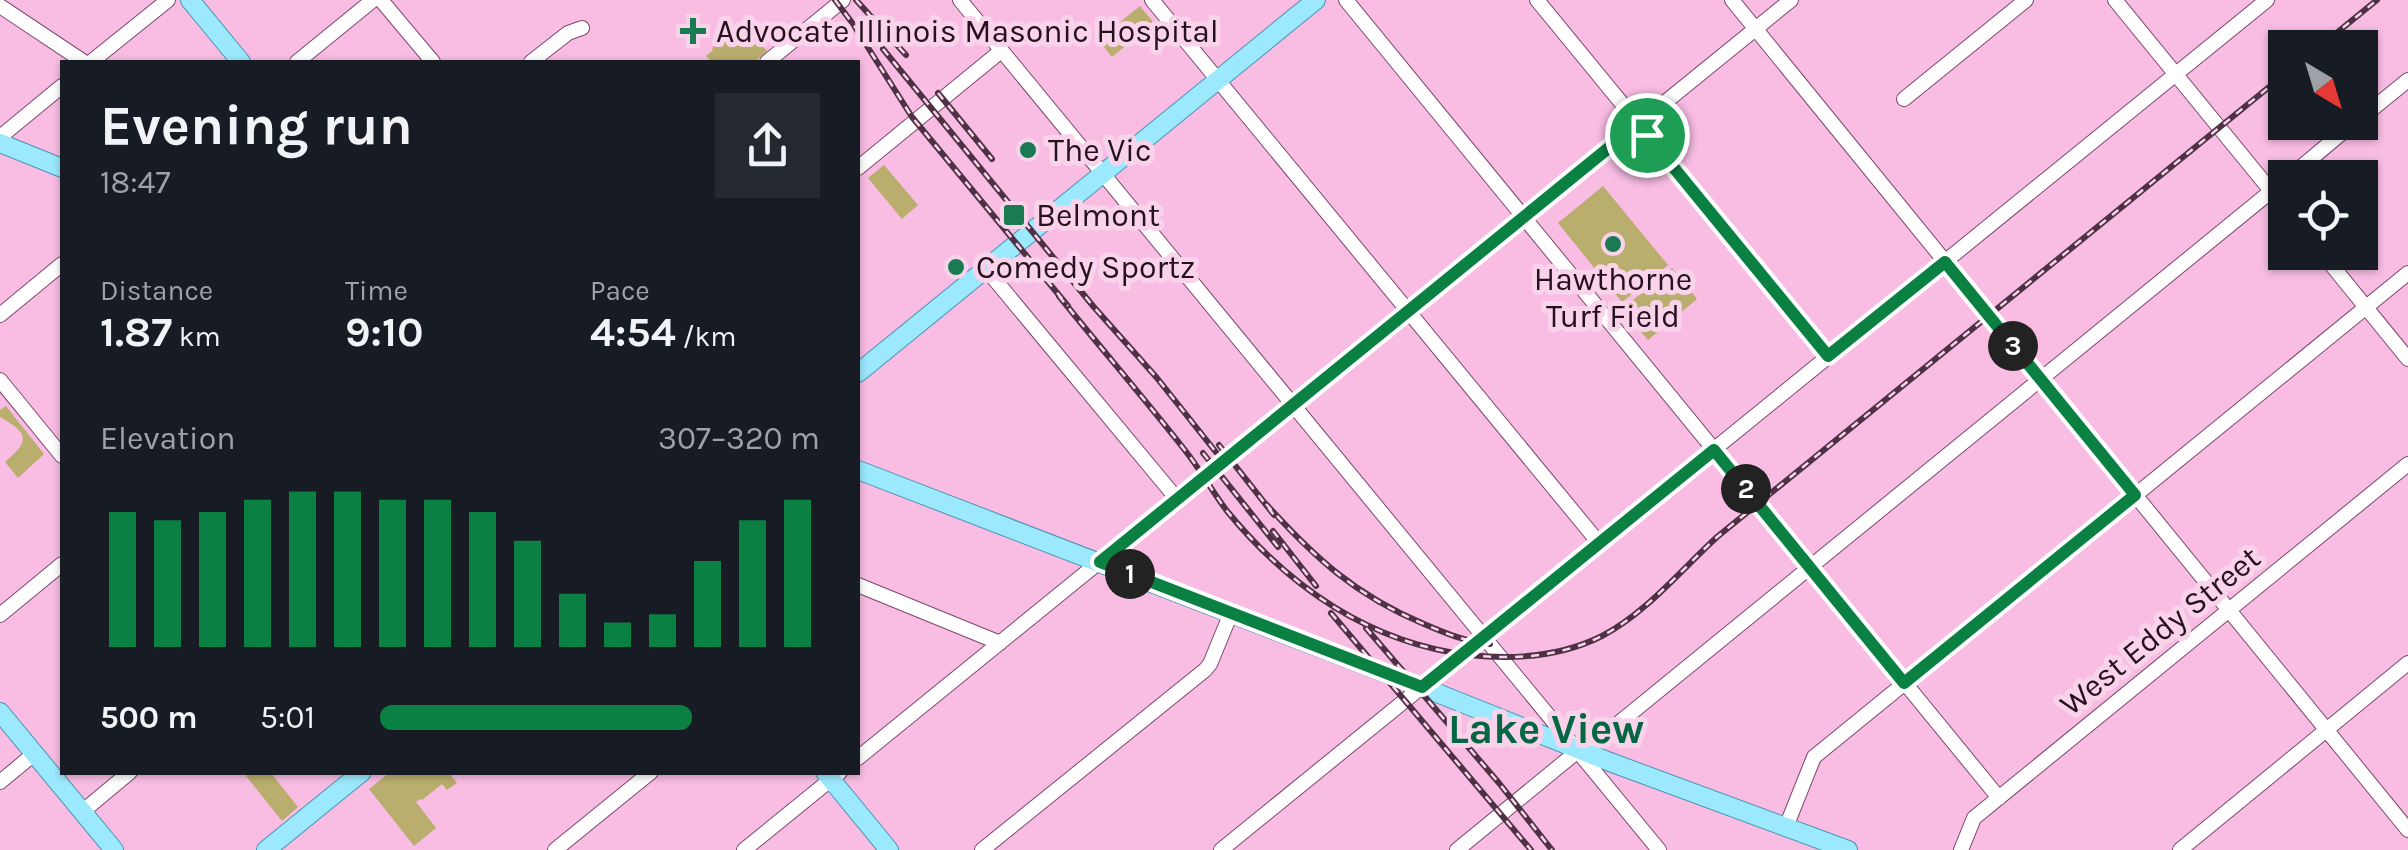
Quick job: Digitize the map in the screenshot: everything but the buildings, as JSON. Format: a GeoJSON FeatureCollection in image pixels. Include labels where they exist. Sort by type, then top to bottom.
{"type":"FeatureCollection","features":[{"type":"Feature","properties":{"kind":"main road"},"geometry":{"type":"LineString","coordinates":[[190,0],[240,60]]}},
{"type":"Feature","properties":{"kind":"main road"},"geometry":{"type":"LineString","coordinates":[[860,372],[1316,0]]}},
{"type":"Feature","properties":{"kind":"main road"},"geometry":{"type":"LineString","coordinates":[[0,140],[60,167]]}},
{"type":"Feature","properties":{"kind":"main road"},"geometry":{"type":"LineString","coordinates":[[860,471],[1578,750],[1848,850]]}},
{"type":"Feature","properties":{"kind":"main road"},"geometry":{"type":"LineString","coordinates":[[0,712],[114,850]]}},
{"type":"Feature","properties":{"kind":"main road"},"geometry":{"type":"LineString","coordinates":[[266,850],[358,775]]}},
{"type":"Feature","properties":{"kind":"main road"},"geometry":{"type":"LineString","coordinates":[[832,775],[889,850]]}},
{"type":"Feature","properties":{"kind":"street"},"geometry":{"type":"LineString","coordinates":[[91,60],[168,0]]}},
{"type":"Feature","properties":{"kind":"street"},"geometry":{"type":"LineString","coordinates":[[300,60],[377,0],[431,60]]}},
{"type":"Feature","properties":{"kind":"street"},"geometry":{"type":"LineString","coordinates":[[769,60],[843,0]]}},
{"type":"Feature","properties":{"kind":"street"},"geometry":{"type":"LineString","coordinates":[[960,0],[1659,850]]}},
{"type":"Feature","properties":{"kind":"street"},"geometry":{"type":"LineString","coordinates":[[1152,0],[1599,544]]}},
{"type":"Feature","properties":{"kind":"street"},"geometry":{"type":"LineString","coordinates":[[1346,0],[1999,798]]}},
{"type":"Feature","properties":{"kind":"street"},"geometry":{"type":"LineString","coordinates":[[1537,0],[1828,356]]}},
{"type":"Feature","properties":{"kind":"street"},"geometry":{"type":"LineString","coordinates":[[1732,0],[2408,830]]}},
{"type":"Feature","properties":{"kind":"street"},"geometry":{"type":"LineString","coordinates":[[860,756],[1791,0]]}},
{"type":"Feature","properties":{"kind":"street"},"geometry":{"type":"LineString","coordinates":[[1904,99],[2026,0]]}},
{"type":"Feature","properties":{"kind":"street"},"geometry":{"type":"LineString","coordinates":[[2116,0],[2268,187]]}},
{"type":"Feature","properties":{"kind":"street"},"geometry":{"type":"LineString","coordinates":[[1221,850],[2266,0]]}},
{"type":"Feature","properties":{"kind":"street"},"geometry":{"type":"LineString","coordinates":[[0,6],[85,60]]}},
{"type":"Feature","properties":{"kind":"street"},"geometry":{"type":"LineString","coordinates":[[533,60],[568,33],[582,28]]}},
{"type":"Feature","properties":{"kind":"street"},"geometry":{"type":"LineString","coordinates":[[860,166],[1001,50]]}},
{"type":"Feature","properties":{"kind":"street"},"geometry":{"type":"LineString","coordinates":[[2378,105],[2408,80]]}},
{"type":"Feature","properties":{"kind":"street"},"geometry":{"type":"LineString","coordinates":[[0,140],[60,88]]}},
{"type":"Feature","properties":{"kind":"street"},"geometry":{"type":"LineString","coordinates":[[2310,160],[2334,140]]}},
{"type":"Feature","properties":{"kind":"street"},"geometry":{"type":"LineString","coordinates":[[1457,850],[1578,750],[1598,740],[2268,193]]}},
{"type":"Feature","properties":{"kind":"street"},"geometry":{"type":"LineString","coordinates":[[0,316],[60,266]]}},
{"type":"Feature","properties":{"kind":"street"},"geometry":{"type":"LineString","coordinates":[[986,269],[1177,499]]}},
{"type":"Feature","properties":{"kind":"street"},"geometry":{"type":"LineString","coordinates":[[2335,270],[2408,359]]}},
{"type":"Feature","properties":{"kind":"street"},"geometry":{"type":"LineString","coordinates":[[1786,827],[1814,757],[2408,273]]}},
{"type":"Feature","properties":{"kind":"street"},"geometry":{"type":"LineString","coordinates":[[0,380],[60,454]]}},
{"type":"Feature","properties":{"kind":"street","name":"West Eddy Street"},"geometry":{"type":"LineString","coordinates":[[1961,850],[1974,818],[2408,464]]}},
{"type":"Feature","properties":{"kind":"street"},"geometry":{"type":"LineString","coordinates":[[0,615],[60,566]]}},
{"type":"Feature","properties":{"kind":"street"},"geometry":{"type":"LineString","coordinates":[[860,585],[1000,643]]}},
{"type":"Feature","properties":{"kind":"street"},"geometry":{"type":"LineString","coordinates":[[982,850],[1205,670],[1231,613]]}},
{"type":"Feature","properties":{"kind":"street"},"geometry":{"type":"LineString","coordinates":[[2180,850],[2408,663]]}},
{"type":"Feature","properties":{"kind":"street"},"geometry":{"type":"LineString","coordinates":[[0,782],[34,754]]}},
{"type":"Feature","properties":{"kind":"street"},"geometry":{"type":"LineString","coordinates":[[82,812],[126,775]]}},
{"type":"Feature","properties":{"kind":"street"},"geometry":{"type":"LineString","coordinates":[[555,850],[647,775]]}},
{"type":"Feature","properties":{"kind":"street"},"geometry":{"type":"LineString","coordinates":[[744,850],[832,775]]}},
{"type":"Feature","properties":{"kind":"shaded area"},"geometry":{"type":"Polygon","coordinates":[[[1140,6],[1154,23],[1112,57],[1098,40],[1140,6]]]}},
{"type":"Feature","properties":{"kind":"shaded area"},"geometry":{"type":"Polygon","coordinates":[[[743,22],[767,51],[756,60],[710,60],[706,56],[712,48],[740,29],[743,22]]]}},
{"type":"Feature","properties":{"kind":"shaded area"},"geometry":{"type":"Polygon","coordinates":[[[884,165],[918,205],[902,219],[868,178],[884,165]]]}},
{"type":"Feature","properties":{"kind":"shaded area","name":"Hawthorne Turf Field"},"geometry":{"type":"Polygon","coordinates":[[[1603,186],[1668,265],[1622,302],[1558,223],[1603,186]]]}},
{"type":"Feature","properties":{"kind":"shaded area"},"geometry":{"type":"Polygon","coordinates":[[[1672,268],[1697,299],[1648,340],[1622,309],[1672,268]]]}},
{"type":"Feature","properties":{"kind":"shaded area"},"geometry":{"type":"Polygon","coordinates":[[[6,406],[44,454],[18,478],[5,462],[19,448],[23,437],[0,417],[0,410],[6,406]]]}},
{"type":"Feature","properties":{"kind":"shaded area"},"geometry":{"type":"Polygon","coordinates":[[[273,775],[298,807],[282,821],[246,776],[273,775]]]}},
{"type":"Feature","properties":{"kind":"shaded area"},"geometry":{"type":"Polygon","coordinates":[[[386,775],[451,775],[457,783],[447,790],[442,784],[416,802],[436,828],[414,846],[369,789],[386,775]]]}},
{"type":"Feature","properties":{"kind":"railway"},"geometry":{"type":"LineString","coordinates":[[835,0],[912,117],[1068,306]]}},
{"type":"Feature","properties":{"kind":"railway"},"geometry":{"type":"LineString","coordinates":[[856,0],[906,55]]}},
{"type":"Feature","properties":{"kind":"railway"},"geometry":{"type":"LineString","coordinates":[[2340,30],[2377,0]]}},
{"type":"Feature","properties":{"kind":"railway"},"geometry":{"type":"LineString","coordinates":[[883,49],[1223,461]]}},
{"type":"Feature","properties":{"kind":"railway"},"geometry":{"type":"LineString","coordinates":[[1059,296],[1184,449],[1227,511],[1251,539],[1305,587],[1365,624],[1433,648],[1503,657],[1554,653],[1602,636],[1633,616],[1717,537],[2268,88]]}},
{"type":"Feature","properties":{"kind":"railway"},"geometry":{"type":"LineString","coordinates":[[938,93],[992,159]]}},
{"type":"Feature","properties":{"kind":"railway"},"geometry":{"type":"LineString","coordinates":[[1219,445],[1274,515]]}},
{"type":"Feature","properties":{"kind":"railway"},"geometry":{"type":"LineString","coordinates":[[1203,453],[1278,547]]}},
{"type":"Feature","properties":{"kind":"railway"},"geometry":{"type":"LineString","coordinates":[[1266,504],[1319,558],[1377,601],[1448,634],[1490,644]]}},
{"type":"Feature","properties":{"kind":"railway"},"geometry":{"type":"LineString","coordinates":[[1273,531],[1316,586]]}},
{"type":"Feature","properties":{"kind":"railway"},"geometry":{"type":"LineString","coordinates":[[1331,613],[1531,850]]}},
{"type":"Feature","properties":{"kind":"railway"},"geometry":{"type":"LineString","coordinates":[[1366,628],[1552,850]]}},
{"type":"Feature","properties":{"kind":"place","name":"Advocate Illinois Masonic Hospital"},"geometry":{"type":"Point","coordinates":[693,31]}},
{"type":"Feature","properties":{"kind":"place","name":"The Vic"},"geometry":{"type":"Point","coordinates":[1028,150]}},
{"type":"Feature","properties":{"kind":"place","name":"Belmont"},"geometry":{"type":"Point","coordinates":[1014,215]}},
{"type":"Feature","properties":{"kind":"place","name":"Hawthorne Turf Field"},"geometry":{"type":"Point","coordinates":[1613,244]}},
{"type":"Feature","properties":{"kind":"place","name":"Comedy Sportz"},"geometry":{"type":"Point","coordinates":[956,267]}},
{"type":"Feature","properties":{"kind":"district","name":"Lake View"},"geometry":{"type":"Point","coordinates":[1546,729]}},
{"type":"Feature","properties":{"kind":"route"},"geometry":{"type":"LineString","coordinates":[[1638,124],[1647,135],[1828,356],[1945,262],[2135,495],[1904,683],[1714,450],[1422,687],[1100,562],[1638,124]]}}]}
